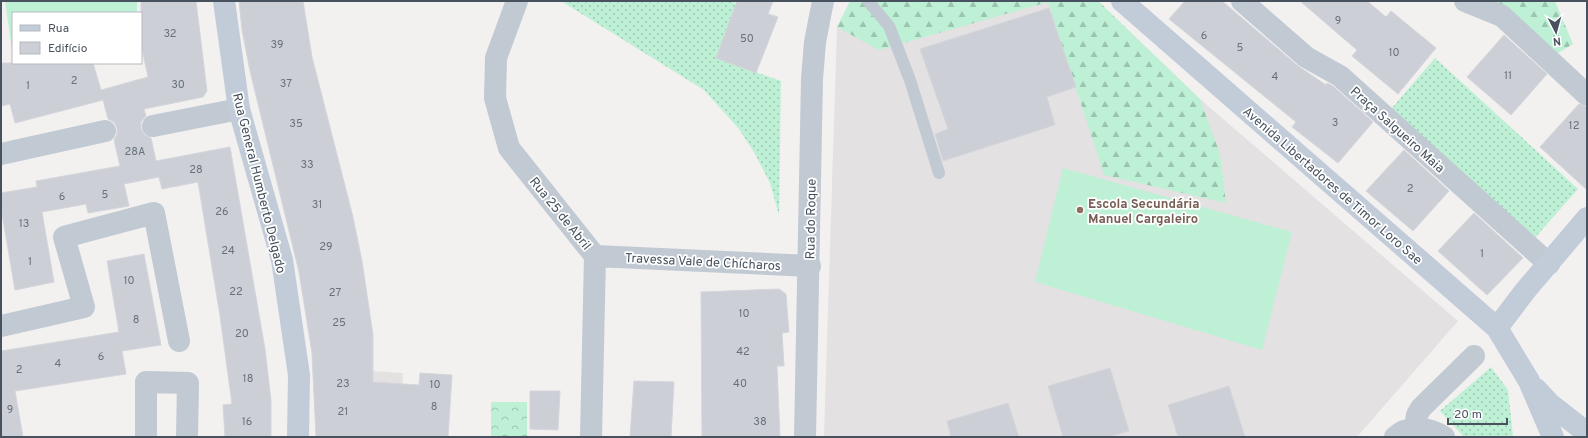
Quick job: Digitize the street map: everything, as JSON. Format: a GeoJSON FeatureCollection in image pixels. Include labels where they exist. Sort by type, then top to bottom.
{"type":"FeatureCollection","features":[{"type":"Feature","properties":{"kind":"main road","name":"Rua General Humberto Delgado"},"geometry":{"type":"LineString","coordinates":[[224,1],[239,110],[282,260],[299,375],[298,437]]}},
{"type":"Feature","properties":{"kind":"main road","name":"Avenida Libertadores de Timor Loro Sae"},"geometry":{"type":"LineString","coordinates":[[1122,1],[1497,328],[1528,382],[1553,437]]}},
{"type":"Feature","properties":{"kind":"main road"},"geometry":{"type":"LineString","coordinates":[[1497,328],[1525,291],[1587,218]]}},
{"type":"Feature","properties":{"kind":"main road","name":"Avenida Libertadores de Timor Loro Sae"},"geometry":{"type":"LineString","coordinates":[[1528,382],[1550,404],[1587,433]]}},
{"type":"Feature","properties":{"kind":"street","name":"Rua 25 de Abril"},"geometry":{"type":"LineString","coordinates":[[517,1],[496,58],[495,98],[509,148],[596,256],[591,437]]}},
{"type":"Feature","properties":{"kind":"street","name":"Rua do Roque"},"geometry":{"type":"LineString","coordinates":[[805,437],[810,266],[812,79],[815,42],[823,1]]}},
{"type":"Feature","properties":{"kind":"street","name":"Praça Salgueiro Maia"},"geometry":{"type":"LineString","coordinates":[[1242,1],[1306,57],[1340,76],[1549,264]]}},
{"type":"Feature","properties":{"kind":"street"},"geometry":{"type":"LineString","coordinates":[[1465,1],[1502,16],[1587,95]]}},
{"type":"Feature","properties":{"kind":"street"},"geometry":{"type":"LineString","coordinates":[[153,126],[239,110]]}},
{"type":"Feature","properties":{"kind":"street"},"geometry":{"type":"LineString","coordinates":[[1,154],[105,131]]}},
{"type":"Feature","properties":{"kind":"street"},"geometry":{"type":"LineString","coordinates":[[1,326],[84,307],[64,237],[154,213],[179,341]]}},
{"type":"Feature","properties":{"kind":"street","name":"Travessa Vale de Chícharos"},"geometry":{"type":"LineString","coordinates":[[596,256],[810,266]]}},
{"type":"Feature","properties":{"kind":"street"},"geometry":{"type":"LineString","coordinates":[[1415,429],[1417,416],[1421,408],[1474,356]]}},
{"type":"Feature","properties":{"kind":"street"},"geometry":{"type":"LineString","coordinates":[[146,437],[146,382],[188,383],[187,437]]}},
{"type":"Feature","properties":{"kind":"street"},"geometry":{"type":"LineString","coordinates":[[1395,437],[1407,430],[1415,429],[1431,430],[1444,437]]}},
{"type":"Feature","properties":{"kind":"lane"},"geometry":{"type":"LineString","coordinates":[[868,1],[889,26],[910,80],[939,174]]}},
{"type":"Feature","properties":{"kind":"shaded area","name":"Escola Secundária Manuel Cargaleiro"},"geometry":{"type":"Polygon","coordinates":[[[851,1],[1098,1],[1200,99],[1458,321],[1357,437],[824,437],[837,27],[851,1]]]}},
{"type":"Feature","properties":{"kind":"shaded area"},"geometry":{"type":"Polygon","coordinates":[[[373,371],[403,373],[399,437],[368,437],[373,371]]]}},
{"type":"Feature","properties":{"kind":"green space"},"geometry":{"type":"Polygon","coordinates":[[[5,1],[137,1],[137,12],[12,12],[12,50],[5,1]]]}},
{"type":"Feature","properties":{"kind":"green space"},"geometry":{"type":"Polygon","coordinates":[[[561,1],[731,1],[736,4],[716,58],[781,81],[779,215],[770,183],[755,154],[739,129],[704,90],[561,1]]]}},
{"type":"Feature","properties":{"kind":"green space"},"geometry":{"type":"Polygon","coordinates":[[[850,1],[1098,1],[1200,99],[1220,154],[1226,203],[1104,175],[1048,2],[879,50],[837,27],[850,1]]]}},
{"type":"Feature","properties":{"kind":"green space"},"geometry":{"type":"Polygon","coordinates":[[[1489,1],[1555,1],[1573,44],[1558,53],[1489,1]]]}},
{"type":"Feature","properties":{"kind":"green space"},"geometry":{"type":"Polygon","coordinates":[[[1435,58],[1578,189],[1533,240],[1385,116],[1435,58]]]}},
{"type":"Feature","properties":{"kind":"green space"},"geometry":{"type":"Polygon","coordinates":[[[1063,168],[1292,232],[1262,350],[1035,282],[1063,168]]]}},
{"type":"Feature","properties":{"kind":"green space"},"geometry":{"type":"Polygon","coordinates":[[[1491,367],[1508,390],[1513,437],[1464,437],[1440,411],[1491,367]]]}},
{"type":"Feature","properties":{"kind":"green space"},"geometry":{"type":"Polygon","coordinates":[[[491,402],[527,402],[527,437],[491,437],[491,402]]]}},
{"type":"Feature","properties":{"kind":"building"},"geometry":{"type":"Polygon","coordinates":[[[141,1],[196,1],[207,91],[203,97],[144,109],[146,116],[141,122],[141,128],[144,134],[151,138],[156,161],[230,147],[265,349],[271,400],[271,437],[225,437],[223,405],[232,404],[220,316],[198,182],[162,189],[159,177],[124,184],[129,206],[88,213],[86,204],[42,212],[54,282],[15,290],[1,208],[1,193],[37,187],[36,181],[120,166],[114,140],[117,134],[117,128],[114,122],[108,119],[103,100],[15,123],[10,104],[1,106],[1,63],[93,64],[101,90],[148,77],[142,49],[141,1]]]}},
{"type":"Feature","properties":{"kind":"building"},"geometry":{"type":"Polygon","coordinates":[[[239,1],[303,1],[312,57],[353,217],[362,261],[373,335],[373,382],[419,385],[420,373],[452,375],[448,437],[316,437],[312,353],[299,272],[250,71],[242,30],[239,1]]]}},
{"type":"Feature","properties":{"kind":"building"},"geometry":{"type":"Polygon","coordinates":[[[737,1],[773,1],[768,14],[778,17],[756,73],[716,58],[737,1]]]}},
{"type":"Feature","properties":{"kind":"building"},"geometry":{"type":"Polygon","coordinates":[[[1185,1],[1222,1],[1298,66],[1326,85],[1327,83],[1333,86],[1373,122],[1338,163],[1292,127],[1296,122],[1169,19],[1185,1]]]}},
{"type":"Feature","properties":{"kind":"building"},"geometry":{"type":"Polygon","coordinates":[[[1300,1],[1367,1],[1386,17],[1391,11],[1436,48],[1398,94],[1352,56],[1357,50],[1300,1]]]}},
{"type":"Feature","properties":{"kind":"building"},"geometry":{"type":"Polygon","coordinates":[[[1049,8],[1076,87],[1047,97],[1055,125],[943,161],[935,134],[948,129],[920,49],[1049,8]]]}},
{"type":"Feature","properties":{"kind":"building"},"geometry":{"type":"Polygon","coordinates":[[[1504,35],[1547,74],[1511,115],[1467,77],[1504,35]]]}},
{"type":"Feature","properties":{"kind":"building"},"geometry":{"type":"Polygon","coordinates":[[[1579,104],[1587,107],[1587,190],[1540,147],[1579,104]]]}},
{"type":"Feature","properties":{"kind":"building"},"geometry":{"type":"Polygon","coordinates":[[[1404,150],[1449,191],[1413,231],[1366,191],[1404,150]]]}},
{"type":"Feature","properties":{"kind":"building"},"geometry":{"type":"Polygon","coordinates":[[[1474,213],[1523,258],[1487,295],[1438,251],[1474,213]]]}},
{"type":"Feature","properties":{"kind":"building"},"geometry":{"type":"Polygon","coordinates":[[[144,254],[161,345],[122,351],[126,374],[15,391],[23,437],[1,437],[1,351],[119,332],[107,261],[144,254]]]}},
{"type":"Feature","properties":{"kind":"building"},"geometry":{"type":"Polygon","coordinates":[[[779,289],[786,294],[789,332],[782,333],[784,366],[777,366],[780,437],[702,437],[701,292],[779,289]]]}},
{"type":"Feature","properties":{"kind":"building"},"geometry":{"type":"Polygon","coordinates":[[[1110,368],[1129,431],[1108,437],[1063,437],[1048,386],[1110,368]]]}},
{"type":"Feature","properties":{"kind":"building"},"geometry":{"type":"Polygon","coordinates":[[[634,381],[674,382],[671,437],[630,437],[634,381]]]}},
{"type":"Feature","properties":{"kind":"building"},"geometry":{"type":"Polygon","coordinates":[[[1229,386],[1245,437],[1178,437],[1168,405],[1229,386]]]}},
{"type":"Feature","properties":{"kind":"building"},"geometry":{"type":"Polygon","coordinates":[[[530,391],[560,391],[558,430],[530,429],[530,391]]]}},
{"type":"Feature","properties":{"kind":"building"},"geometry":{"type":"Polygon","coordinates":[[[1008,403],[1019,437],[951,437],[947,421],[1008,403]]]}},
{"type":"Feature","properties":{"kind":"place","name":"Escola Secundária Manuel Cargaleiro"},"geometry":{"type":"Point","coordinates":[1080,210]}}]}
